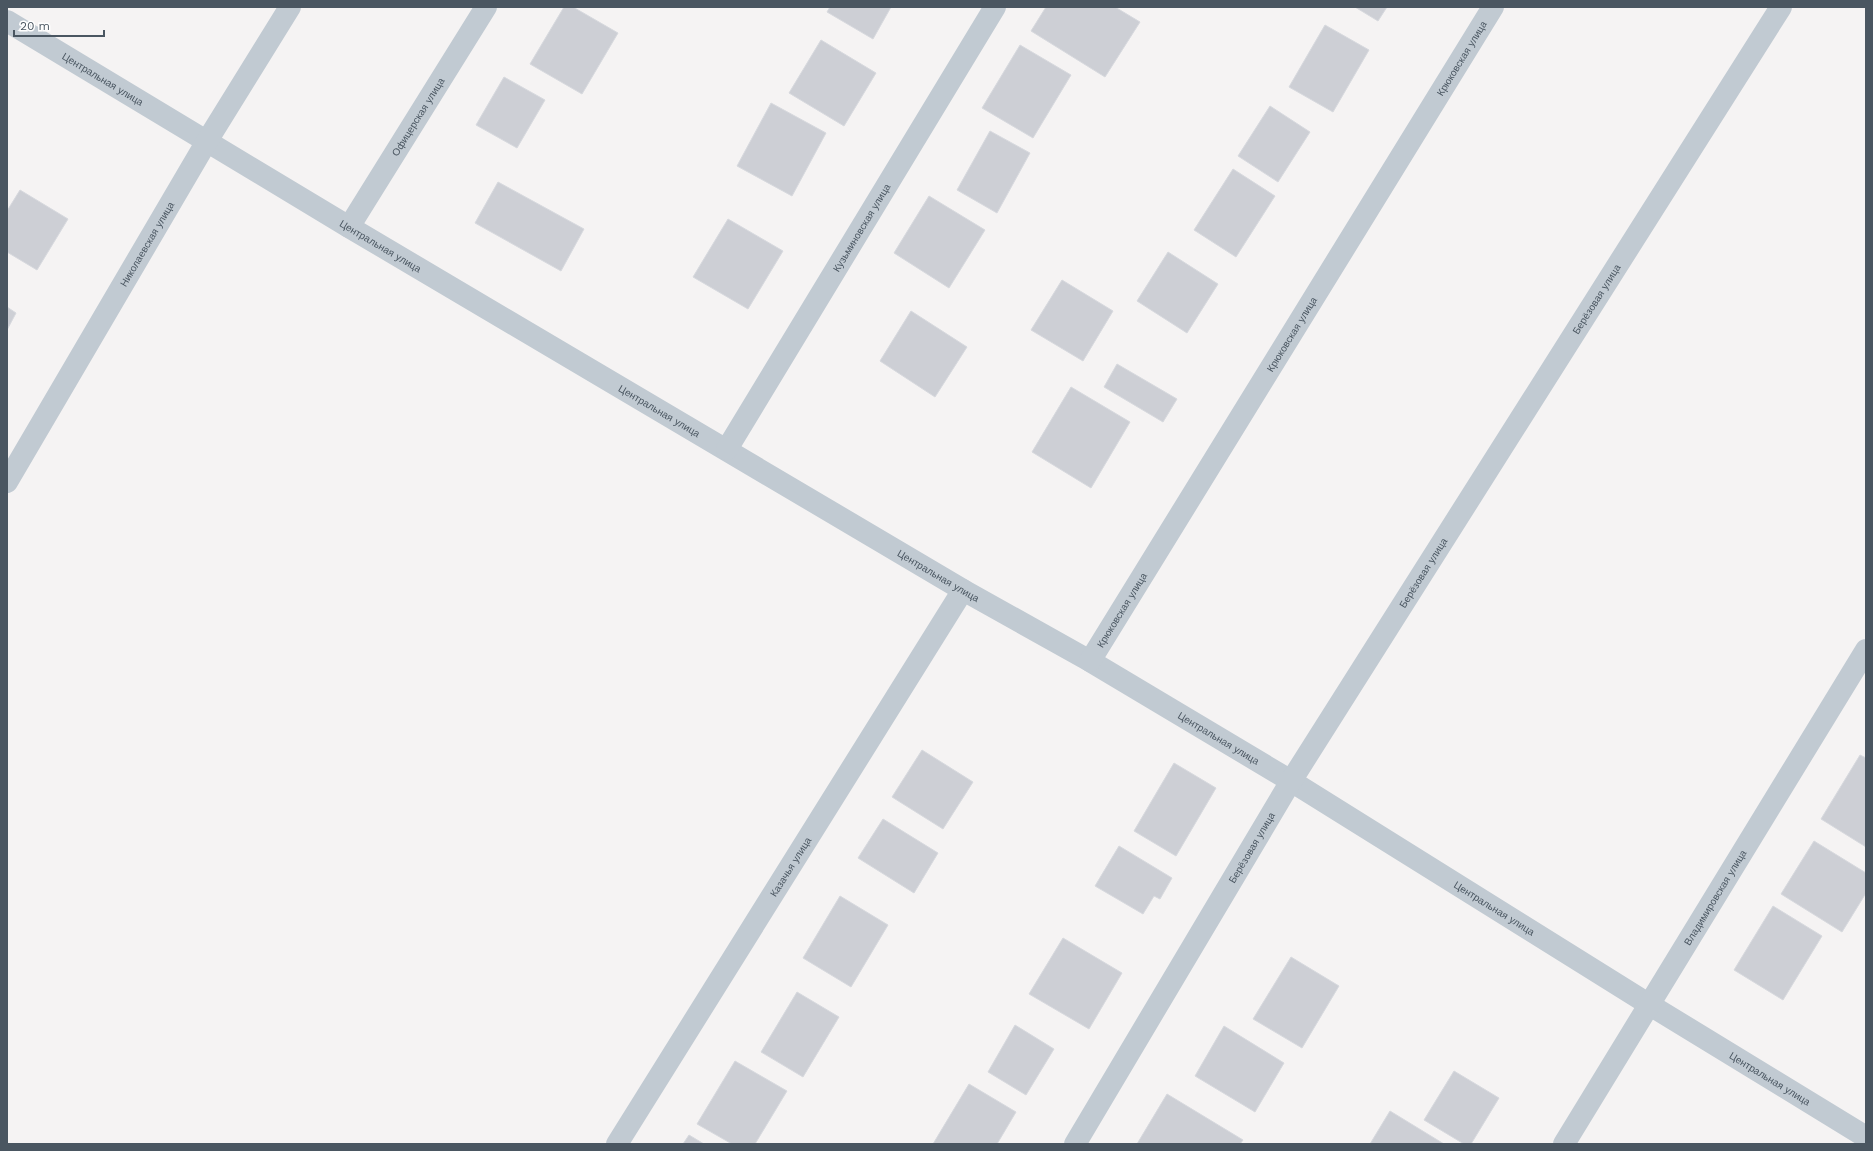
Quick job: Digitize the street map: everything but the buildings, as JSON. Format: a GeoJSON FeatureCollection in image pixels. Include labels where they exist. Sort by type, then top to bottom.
{"type":"FeatureCollection","features":[{"type":"Feature","properties":{"kind":"street","name":"Николаевская улица"},"geometry":{"type":"LineString","coordinates":[[7,482],[208,141],[290,7]]}},
{"type":"Feature","properties":{"kind":"street","name":"Офицерская улица"},"geometry":{"type":"LineString","coordinates":[[349,227],[486,7]]}},
{"type":"Feature","properties":{"kind":"street","name":"Кузьминовская улица"},"geometry":{"type":"LineString","coordinates":[[727,449],[995,7]]}},
{"type":"Feature","properties":{"kind":"street","name":"Крюковская улица"},"geometry":{"type":"LineString","coordinates":[[1090,662],[1493,7]]}},
{"type":"Feature","properties":{"kind":"street","name":"Берёзовая улица"},"geometry":{"type":"LineString","coordinates":[[1075,1144],[1291,781],[1781,7]]}},
{"type":"Feature","properties":{"kind":"street","name":"Центральная улица"},"geometry":{"type":"LineString","coordinates":[[7,21],[349,227],[1291,781],[1650,1005],[1866,1137]]}},
{"type":"Feature","properties":{"kind":"street","name":"Казачья улица"},"geometry":{"type":"LineString","coordinates":[[618,1144],[964,590]]}},
{"type":"Feature","properties":{"kind":"street","name":"Владимировская улица"},"geometry":{"type":"LineString","coordinates":[[1564,1144],[1866,650]]}}]}
